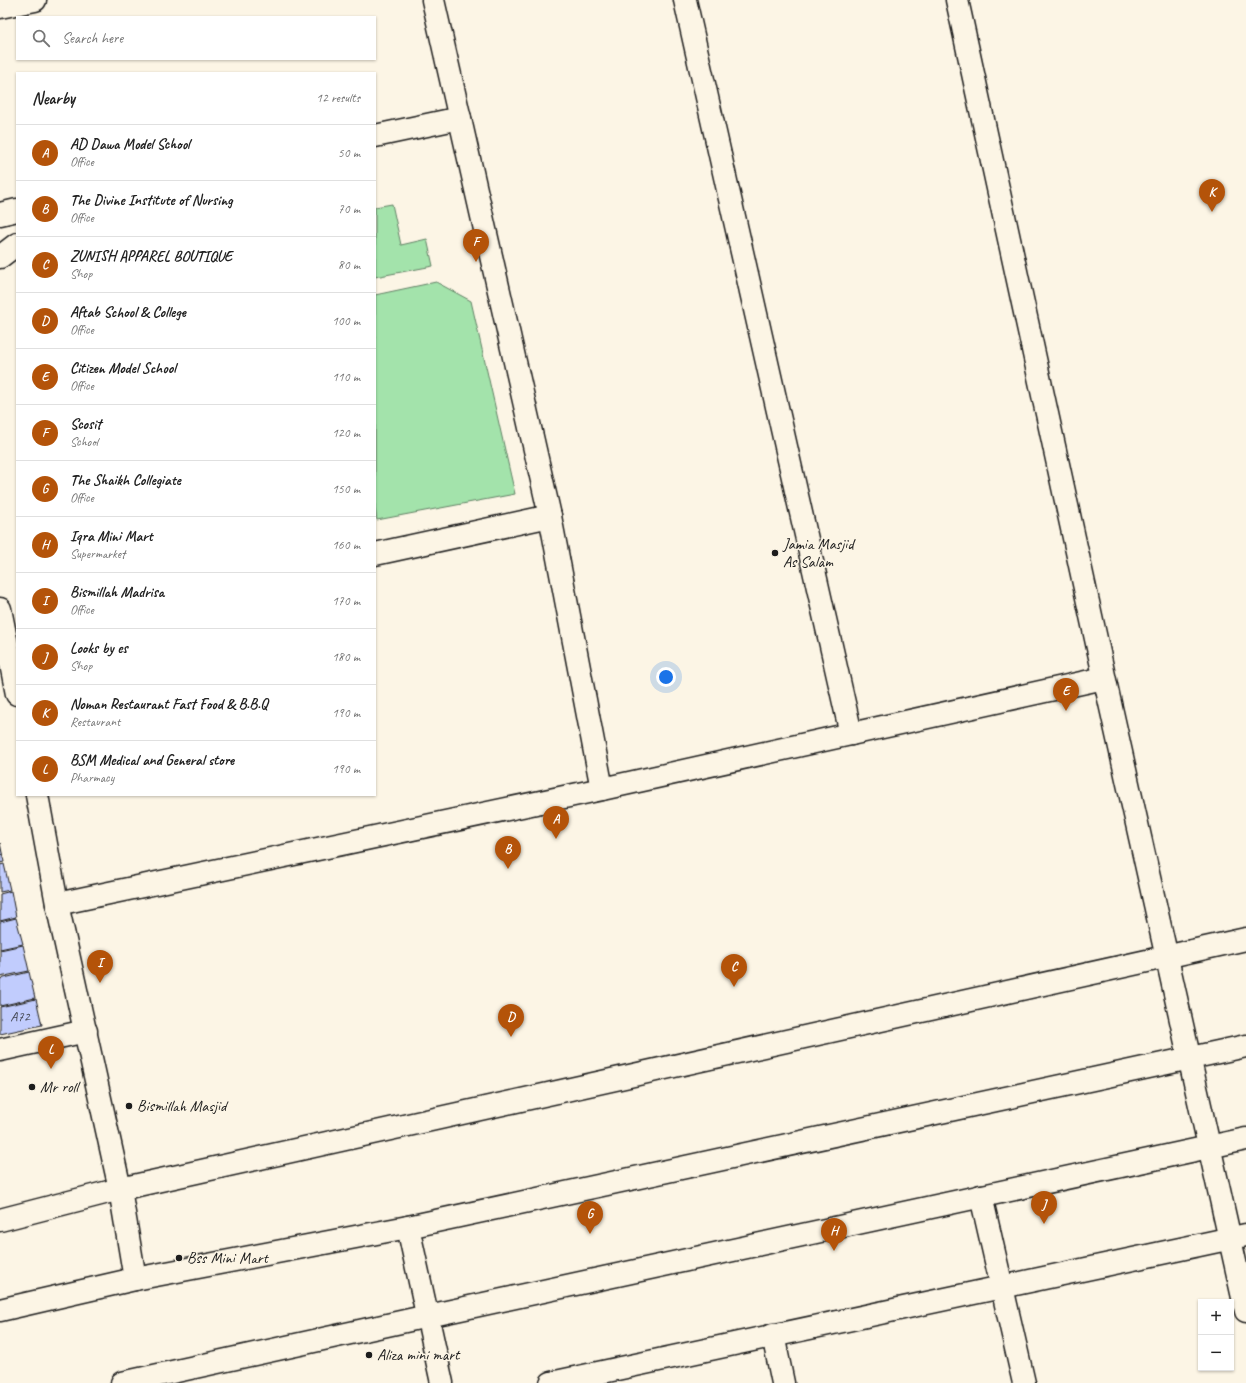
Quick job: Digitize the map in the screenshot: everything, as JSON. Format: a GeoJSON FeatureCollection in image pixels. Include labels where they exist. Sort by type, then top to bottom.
{"type":"FeatureCollection","features":[{"type":"Feature","properties":{"kind":"street"},"geometry":{"type":"LineString","coordinates":[[0,8],[35,0]]}},
{"type":"Feature","properties":{"kind":"street"},"geometry":{"type":"LineString","coordinates":[[433,0],[550,516],[602,789]]}},
{"type":"Feature","properties":{"kind":"street"},"geometry":{"type":"LineString","coordinates":[[685,0],[851,734]]}},
{"type":"Feature","properties":{"kind":"street"},"geometry":{"type":"LineString","coordinates":[[957,0],[1104,678],[1208,1147],[1238,1236],[1246,1311]]}},
{"type":"Feature","properties":{"kind":"street"},"geometry":{"type":"LineString","coordinates":[[376,136],[460,118]]}},
{"type":"Feature","properties":{"kind":"street"},"geometry":{"type":"LineString","coordinates":[[0,214],[16,210]]}},
{"type":"Feature","properties":{"kind":"street"},"geometry":{"type":"LineString","coordinates":[[0,257],[16,245]]}},
{"type":"Feature","properties":{"kind":"street"},"geometry":{"type":"LineString","coordinates":[[376,554],[550,516]]}},
{"type":"Feature","properties":{"kind":"street"},"geometry":{"type":"LineString","coordinates":[[0,609],[7,632],[16,688]]}},
{"type":"Feature","properties":{"kind":"street"},"geometry":{"type":"LineString","coordinates":[[58,904],[602,789],[1104,678]]}},
{"type":"Feature","properties":{"kind":"street"},"geometry":{"type":"LineString","coordinates":[[36,796],[58,904],[120,1189],[135,1279]]}},
{"type":"Feature","properties":{"kind":"street"},"geometry":{"type":"LineString","coordinates":[[0,1220],[120,1189],[1246,939]]}},
{"type":"Feature","properties":{"kind":"street"},"geometry":{"type":"LineString","coordinates":[[0,1050],[86,1031]]}},
{"type":"Feature","properties":{"kind":"street"},"geometry":{"type":"LineString","coordinates":[[0,1310],[135,1279],[408,1227],[1246,1046]]}},
{"type":"Feature","properties":{"kind":"street"},"geometry":{"type":"LineString","coordinates":[[122,1383],[1246,1139]]}},
{"type":"Feature","properties":{"kind":"street"},"geometry":{"type":"LineString","coordinates":[[981,1196],[1024,1383]]}},
{"type":"Feature","properties":{"kind":"street"},"geometry":{"type":"LineString","coordinates":[[408,1227],[442,1383]]}},
{"type":"Feature","properties":{"kind":"street"},"geometry":{"type":"LineString","coordinates":[[551,1383],[629,1375],[773,1335],[1238,1236]]}},
{"type":"Feature","properties":{"kind":"street"},"geometry":{"type":"LineString","coordinates":[[773,1335],[783,1383]]}},
{"type":"Feature","properties":{"kind":"green space"},"geometry":{"type":"Polygon","coordinates":[[[392,204],[401,245],[427,239],[433,266],[376,277],[376,207],[392,204]]]}},
{"type":"Feature","properties":{"kind":"green space"},"geometry":{"type":"Polygon","coordinates":[[[436,282],[471,301],[515,494],[377,520],[376,295],[436,282]]]}},
{"type":"Feature","properties":{"kind":"building"},"geometry":{"type":"Polygon","coordinates":[[[0,843],[4,862],[0,863],[0,843]]]}},
{"type":"Feature","properties":{"kind":"building"},"geometry":{"type":"Polygon","coordinates":[[[4,864],[10,890],[0,892],[0,865],[4,864]]]}},
{"type":"Feature","properties":{"kind":"building"},"geometry":{"type":"Polygon","coordinates":[[[11,891],[16,917],[0,921],[0,894],[11,891]]]}},
{"type":"Feature","properties":{"kind":"building"},"geometry":{"type":"Polygon","coordinates":[[[16,918],[23,944],[0,949],[0,922],[16,918]]]}},
{"type":"Feature","properties":{"kind":"building"},"geometry":{"type":"Polygon","coordinates":[[[23,945],[29,971],[0,977],[0,950],[23,945]]]}},
{"type":"Feature","properties":{"kind":"building"},"geometry":{"type":"Polygon","coordinates":[[[29,972],[35,998],[0,1006],[0,979],[29,972]]]}},
{"type":"Feature","properties":{"kind":"building"},"geometry":{"type":"Polygon","coordinates":[[[36,999],[42,1025],[0,1034],[0,1007],[36,999]]]}},
{"type":"Feature","properties":{"kind":"place","name":"Noman Restaurant Fast Food & B.B.Q"},"geometry":{"type":"Point","coordinates":[1212,212]}},
{"type":"Feature","properties":{"kind":"place","name":"Scosit"},"geometry":{"type":"Point","coordinates":[476,262]}},
{"type":"Feature","properties":{"kind":"place","name":"Jamia Masjid As Salam"},"geometry":{"type":"Point","coordinates":[775,553]}},
{"type":"Feature","properties":{"kind":"place","name":"Citizen Model School"},"geometry":{"type":"Point","coordinates":[1066,711]}},
{"type":"Feature","properties":{"kind":"place","name":"AD Dawa Model School"},"geometry":{"type":"Point","coordinates":[556,839]}},
{"type":"Feature","properties":{"kind":"place","name":"The Divine Institute of Nursing"},"geometry":{"type":"Point","coordinates":[508,869]}},
{"type":"Feature","properties":{"kind":"place","name":"Bismillah Madrisa"},"geometry":{"type":"Point","coordinates":[100,983]}},
{"type":"Feature","properties":{"kind":"place","name":"ZUNISH APPAREL BOUTIQUE"},"geometry":{"type":"Point","coordinates":[734,987]}},
{"type":"Feature","properties":{"kind":"place","name":"Aftab School & College"},"geometry":{"type":"Point","coordinates":[511,1037]}},
{"type":"Feature","properties":{"kind":"place","name":"BSM Medical and General store"},"geometry":{"type":"Point","coordinates":[51,1069]}},
{"type":"Feature","properties":{"kind":"place","name":"Mr roll"},"geometry":{"type":"Point","coordinates":[32,1087]}},
{"type":"Feature","properties":{"kind":"place","name":"Bismillah Masjid"},"geometry":{"type":"Point","coordinates":[129,1106]}},
{"type":"Feature","properties":{"kind":"place","name":"Looks by es"},"geometry":{"type":"Point","coordinates":[1044,1224]}},
{"type":"Feature","properties":{"kind":"place","name":"The Shaikh Collegiate"},"geometry":{"type":"Point","coordinates":[590,1234]}},
{"type":"Feature","properties":{"kind":"place","name":"Iqra Mini Mart"},"geometry":{"type":"Point","coordinates":[834,1251]}},
{"type":"Feature","properties":{"kind":"place","name":"Bss Mini Mart"},"geometry":{"type":"Point","coordinates":[179,1258]}},
{"type":"Feature","properties":{"kind":"place","name":"Aliza mini mart"},"geometry":{"type":"Point","coordinates":[369,1355]}}]}
